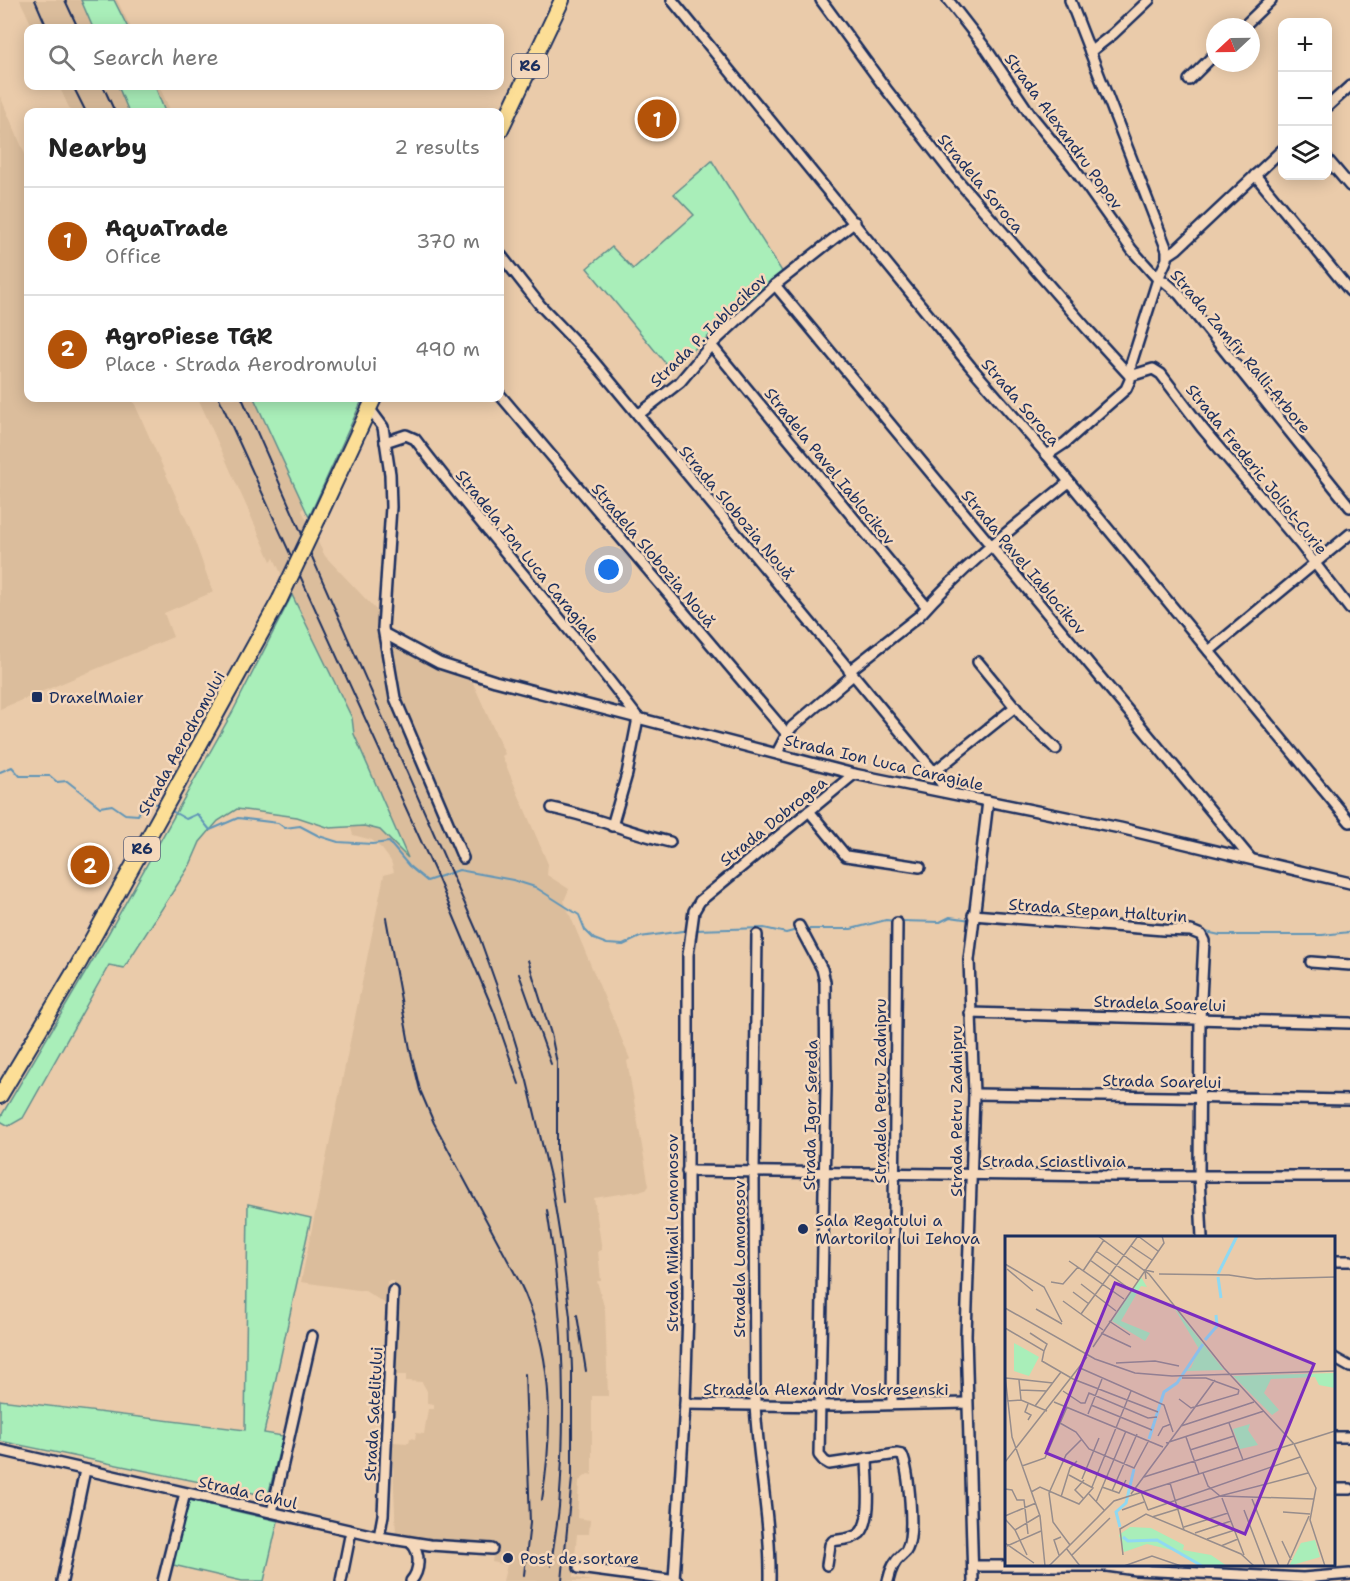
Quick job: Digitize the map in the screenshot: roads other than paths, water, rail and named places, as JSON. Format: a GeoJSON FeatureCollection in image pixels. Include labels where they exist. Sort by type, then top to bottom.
{"type":"FeatureCollection","features":[{"type":"Feature","properties":{"kind":"highway","name":"R6"},"geometry":{"type":"LineString","coordinates":[[504,123],[562,0]]}},
{"type":"Feature","properties":{"kind":"highway","name":"Strada Aerodromului"},"geometry":{"type":"LineString","coordinates":[[0,1096],[78,965],[280,599],[372,403]]}},
{"type":"Feature","properties":{"kind":"street","name":"Strada Soroca"},"geometry":{"type":"LineString","coordinates":[[672,0],[971,367],[1047,455],[1147,579],[1350,822]]}},
{"type":"Feature","properties":{"kind":"street","name":"Stradela Sorocа"},"geometry":{"type":"LineString","coordinates":[[821,0],[953,175],[1130,376]]}},
{"type":"Feature","properties":{"kind":"street","name":"Strada Alexandru Popov"},"geometry":{"type":"LineString","coordinates":[[948,0],[1132,250],[1158,279]]}},
{"type":"Feature","properties":{"kind":"street","name":"Strada Zamfir Ralli-Arbore"},"geometry":{"type":"LineString","coordinates":[[1070,0],[1168,255],[1158,279],[1164,281],[1179,294],[1350,507]]}},
{"type":"Feature","properties":{"kind":"street"},"geometry":{"type":"LineString","coordinates":[[1090,52],[1149,0]]}},
{"type":"Feature","properties":{"kind":"street"},"geometry":{"type":"LineString","coordinates":[[1252,18],[1271,0]]}},
{"type":"Feature","properties":{"kind":"street"},"geometry":{"type":"LineString","coordinates":[[1189,80],[1206,63]]}},
{"type":"Feature","properties":{"kind":"street"},"geometry":{"type":"LineString","coordinates":[[1332,102],[1350,86]]}},
{"type":"Feature","properties":{"kind":"street"},"geometry":{"type":"LineString","coordinates":[[1168,255],[1278,154]]}},
{"type":"Feature","properties":{"kind":"street"},"geometry":{"type":"LineString","coordinates":[[1332,165],[1350,186]]}},
{"type":"Feature","properties":{"kind":"street"},"geometry":{"type":"LineString","coordinates":[[1255,174],[1350,291]]}},
{"type":"Feature","properties":{"kind":"street","name":"Strada P. Iablocikov"},"geometry":{"type":"LineString","coordinates":[[638,415],[680,382],[711,345],[775,285],[855,222]]}},
{"type":"Feature","properties":{"kind":"street","name":"Strada Slobozia Nouă"},"geometry":{"type":"LineString","coordinates":[[504,259],[540,305],[590,357],[934,772],[947,792]]}},
{"type":"Feature","properties":{"kind":"street"},"geometry":{"type":"LineString","coordinates":[[1047,455],[1065,443],[1119,397],[1128,386],[1131,364],[1158,279]]}},
{"type":"Feature","properties":{"kind":"street","name":"Strada Pavel Iablocikov"},"geometry":{"type":"LineString","coordinates":[[775,285],[1251,859]]}},
{"type":"Feature","properties":{"kind":"street","name":"Stradela Pavel Iablocikov"},"geometry":{"type":"LineString","coordinates":[[711,345],[926,606]]}},
{"type":"Feature","properties":{"kind":"street","name":"Strada Frederic Joliot-Curie"},"geometry":{"type":"LineString","coordinates":[[1130,376],[1153,369],[1161,374],[1202,428],[1350,609]]}},
{"type":"Feature","properties":{"kind":"street","name":"Stradela Slobozia Nouă"},"geometry":{"type":"LineString","coordinates":[[504,400],[787,734]]}},
{"type":"Feature","properties":{"kind":"street"},"geometry":{"type":"LineString","coordinates":[[372,403],[383,427],[390,474],[391,507],[384,610],[385,634],[395,698],[463,858]]}},
{"type":"Feature","properties":{"kind":"street","name":"Stradela Ion Luca Caragiale"},"geometry":{"type":"LineString","coordinates":[[385,442],[406,435],[416,439],[638,718]]}},
{"type":"Feature","properties":{"kind":"street"},"geometry":{"type":"LineString","coordinates":[[777,753],[787,734],[851,673],[919,616],[926,606],[991,546],[1069,482]]}},
{"type":"Feature","properties":{"kind":"street"},"geometry":{"type":"LineString","coordinates":[[1209,651],[1350,534]]}},
{"type":"Feature","properties":{"kind":"street","name":"Strada Ion Luca Caragiale"},"geometry":{"type":"LineString","coordinates":[[385,634],[439,663],[495,681],[854,774],[1120,828],[1350,883]]}},
{"type":"Feature","properties":{"kind":"street"},"geometry":{"type":"LineString","coordinates":[[978,662],[1015,707],[1056,748]]}},
{"type":"Feature","properties":{"kind":"street"},"geometry":{"type":"LineString","coordinates":[[934,772],[1015,707]]}},
{"type":"Feature","properties":{"kind":"street"},"geometry":{"type":"LineString","coordinates":[[612,826],[627,774],[638,718]]}},
{"type":"Feature","properties":{"kind":"street","name":"Strada Dobrogea"},"geometry":{"type":"LineString","coordinates":[[711,892],[854,774]]}},
{"type":"Feature","properties":{"kind":"street","name":"Strada Petru Zadnipru"},"geometry":{"type":"LineString","coordinates":[[973,1581],[966,1335],[974,1094],[969,960],[988,801]]}},
{"type":"Feature","properties":{"kind":"street"},"geometry":{"type":"LineString","coordinates":[[552,808],[583,814],[612,826],[670,842]]}},
{"type":"Feature","properties":{"kind":"street"},"geometry":{"type":"LineString","coordinates":[[809,811],[846,856],[920,867]]}},
{"type":"Feature","properties":{"kind":"street","name":"Strada Mihail Lomonosov"},"geometry":{"type":"LineString","coordinates":[[675,1581],[688,1312],[688,955],[694,911],[700,901],[711,892]]}},
{"type":"Feature","properties":{"kind":"street","name":"Strada Stepan Halturin"},"geometry":{"type":"LineString","coordinates":[[973,915],[1199,932],[1203,937],[1204,953],[1200,1019]]}},
{"type":"Feature","properties":{"kind":"street","name":"Stradela Petru Zadnipru"},"geometry":{"type":"LineString","coordinates":[[892,1404],[897,923]]}},
{"type":"Feature","properties":{"kind":"street","name":"Strada Igor Sereda"},"geometry":{"type":"LineString","coordinates":[[799,926],[822,969],[825,982],[819,1455],[829,1464],[867,1458]]}},
{"type":"Feature","properties":{"kind":"street","name":"Stradela Lomonosov"},"geometry":{"type":"LineString","coordinates":[[757,935],[754,1173],[755,1404],[756,1430],[770,1540],[771,1581]]}},
{"type":"Feature","properties":{"kind":"street"},"geometry":{"type":"LineString","coordinates":[[1311,962],[1350,965]]}},
{"type":"Feature","properties":{"kind":"street","name":"Stradela Soarelui"},"geometry":{"type":"LineString","coordinates":[[970,1013],[1350,1023]]}},
{"type":"Feature","properties":{"kind":"street"},"geometry":{"type":"LineString","coordinates":[[1200,1019],[1199,1175],[1202,1236]]}},
{"type":"Feature","properties":{"kind":"street","name":"Strada Soarelui"},"geometry":{"type":"LineString","coordinates":[[974,1094],[1350,1100]]}},
{"type":"Feature","properties":{"kind":"street","name":"Strada Sciastlivaia"},"geometry":{"type":"LineString","coordinates":[[687,1171],[972,1175],[1350,1176]]}},
{"type":"Feature","properties":{"kind":"street","name":"Strada Satelitului"},"geometry":{"type":"LineString","coordinates":[[379,1538],[383,1515],[393,1291]]}},
{"type":"Feature","properties":{"kind":"street"},"geometry":{"type":"LineString","coordinates":[[272,1512],[312,1336]]}},
{"type":"Feature","properties":{"kind":"street"},"geometry":{"type":"LineString","coordinates":[[1335,1359],[1350,1367]]}},
{"type":"Feature","properties":{"kind":"street","name":"Stradela Alexandr Voskresenski"},"geometry":{"type":"LineString","coordinates":[[685,1404],[967,1403]]}},
{"type":"Feature","properties":{"kind":"street","name":"Strada Cahul"},"geometry":{"type":"LineString","coordinates":[[0,1452],[379,1538],[411,1543],[492,1549]]}},
{"type":"Feature","properties":{"kind":"street"},"geometry":{"type":"LineString","coordinates":[[827,1565],[830,1545],[833,1541],[852,1537],[859,1533],[865,1525],[868,1498],[867,1458],[902,1455],[905,1461],[911,1522],[908,1547],[895,1562],[888,1581]]}},
{"type":"Feature","properties":{"kind":"street"},"geometry":{"type":"LineString","coordinates":[[62,1581],[85,1470]]}},
{"type":"Feature","properties":{"kind":"street"},"geometry":{"type":"LineString","coordinates":[[163,1581],[185,1493]]}},
{"type":"Feature","properties":{"kind":"street"},"geometry":{"type":"LineString","coordinates":[[341,1581],[351,1531]]}},
{"type":"Feature","properties":{"kind":"street"},"geometry":{"type":"LineString","coordinates":[[411,1543],[416,1550],[418,1566],[417,1573],[411,1581]]}},
{"type":"Feature","properties":{"kind":"street"},"geometry":{"type":"LineString","coordinates":[[973,1566],[1005,1566]]}},
{"type":"Feature","properties":{"kind":"street"},"geometry":{"type":"LineString","coordinates":[[1113,1566],[1136,1570],[1303,1578],[1350,1574]]}},
{"type":"Feature","properties":{"kind":"street"},"geometry":{"type":"LineString","coordinates":[[579,1568],[675,1581]]}},
{"type":"Feature","properties":{"kind":"waterway"},"geometry":{"type":"LineString","coordinates":[[0,772],[12,767],[20,776],[50,776],[57,782],[67,781],[100,807],[112,805],[125,814],[138,815],[144,803],[159,805]]}},
{"type":"Feature","properties":{"kind":"waterway"},"geometry":{"type":"LineString","coordinates":[[170,810],[186,819],[197,814],[210,830],[238,818],[278,823],[285,828],[300,826],[319,836],[338,842],[372,844],[389,842],[409,866],[427,881],[459,870],[513,880],[535,887],[579,915],[585,930],[594,939],[607,944],[623,945],[640,937],[690,930]]}},
{"type":"Feature","properties":{"kind":"waterway"},"geometry":{"type":"LineString","coordinates":[[900,921],[940,922],[950,917],[971,920]]}},
{"type":"Feature","properties":{"kind":"waterway"},"geometry":{"type":"LineString","coordinates":[[803,929],[851,929],[886,920],[895,921]]}},
{"type":"Feature","properties":{"kind":"waterway"},"geometry":{"type":"LineString","coordinates":[[977,920],[1050,927],[1091,928]]}},
{"type":"Feature","properties":{"kind":"waterway"},"geometry":{"type":"LineString","coordinates":[[695,930],[764,928],[786,933],[797,930]]}},
{"type":"Feature","properties":{"kind":"waterway"},"geometry":{"type":"LineString","coordinates":[[1206,932],[1220,935],[1322,935],[1350,932]]}},
{"type":"Feature","properties":{"kind":"waterway"},"geometry":{"type":"LineString","coordinates":[[1165,935],[1183,935]]}},
{"type":"Feature","properties":{"kind":"railway"},"geometry":{"type":"LineString","coordinates":[[35,0],[45,24]]}},
{"type":"Feature","properties":{"kind":"railway"},"geometry":{"type":"LineString","coordinates":[[65,0],[76,24]]}},
{"type":"Feature","properties":{"kind":"railway"},"geometry":{"type":"LineString","coordinates":[[75,90],[84,108]]}},
{"type":"Feature","properties":{"kind":"railway"},"geometry":{"type":"LineString","coordinates":[[105,90],[113,108]]}},
{"type":"Feature","properties":{"kind":"railway"},"geometry":{"type":"LineString","coordinates":[[221,402],[436,874],[494,1012],[519,1084]]}},
{"type":"Feature","properties":{"kind":"railway"},"geometry":{"type":"LineString","coordinates":[[244,402],[479,936],[527,1081],[551,1181],[570,1317],[572,1478],[562,1581]]}},
{"type":"Feature","properties":{"kind":"railway"},"geometry":{"type":"LineString","coordinates":[[386,918],[410,1049],[420,1090],[434,1123],[519,1281],[539,1334],[548,1388],[549,1416],[542,1500]]}},
{"type":"Feature","properties":{"kind":"railway"},"geometry":{"type":"LineString","coordinates":[[528,960],[551,1034],[557,1063],[557,1149],[563,1202]]}},
{"type":"Feature","properties":{"kind":"railway"},"geometry":{"type":"LineString","coordinates":[[519,974],[551,1064]]}},
{"type":"Feature","properties":{"kind":"railway"},"geometry":{"type":"LineString","coordinates":[[547,1210],[557,1284],[563,1395],[559,1507],[551,1566]]}},
{"type":"Feature","properties":{"kind":"railway"},"geometry":{"type":"LineString","coordinates":[[577,1315],[586,1371]]}},
{"type":"Feature","properties":{"kind":"railway"},"geometry":{"type":"LineString","coordinates":[[524,1575],[530,1523],[525,1374]]}},
{"type":"Feature","properties":{"kind":"place","name":"AquaTrade"},"geometry":{"type":"Point","coordinates":[657,119]}},
{"type":"Feature","properties":{"kind":"place","name":"DraxelMaier"},"geometry":{"type":"Point","coordinates":[37,697]}},
{"type":"Feature","properties":{"kind":"place","name":"AgroPiese TGR"},"geometry":{"type":"Point","coordinates":[90,865]}},
{"type":"Feature","properties":{"kind":"place","name":"Sala Regatului a Martorilor lui Iehova"},"geometry":{"type":"Point","coordinates":[803,1229]}},
{"type":"Feature","properties":{"kind":"place","name":"Post de sortare"},"geometry":{"type":"Point","coordinates":[508,1558]}}]}
